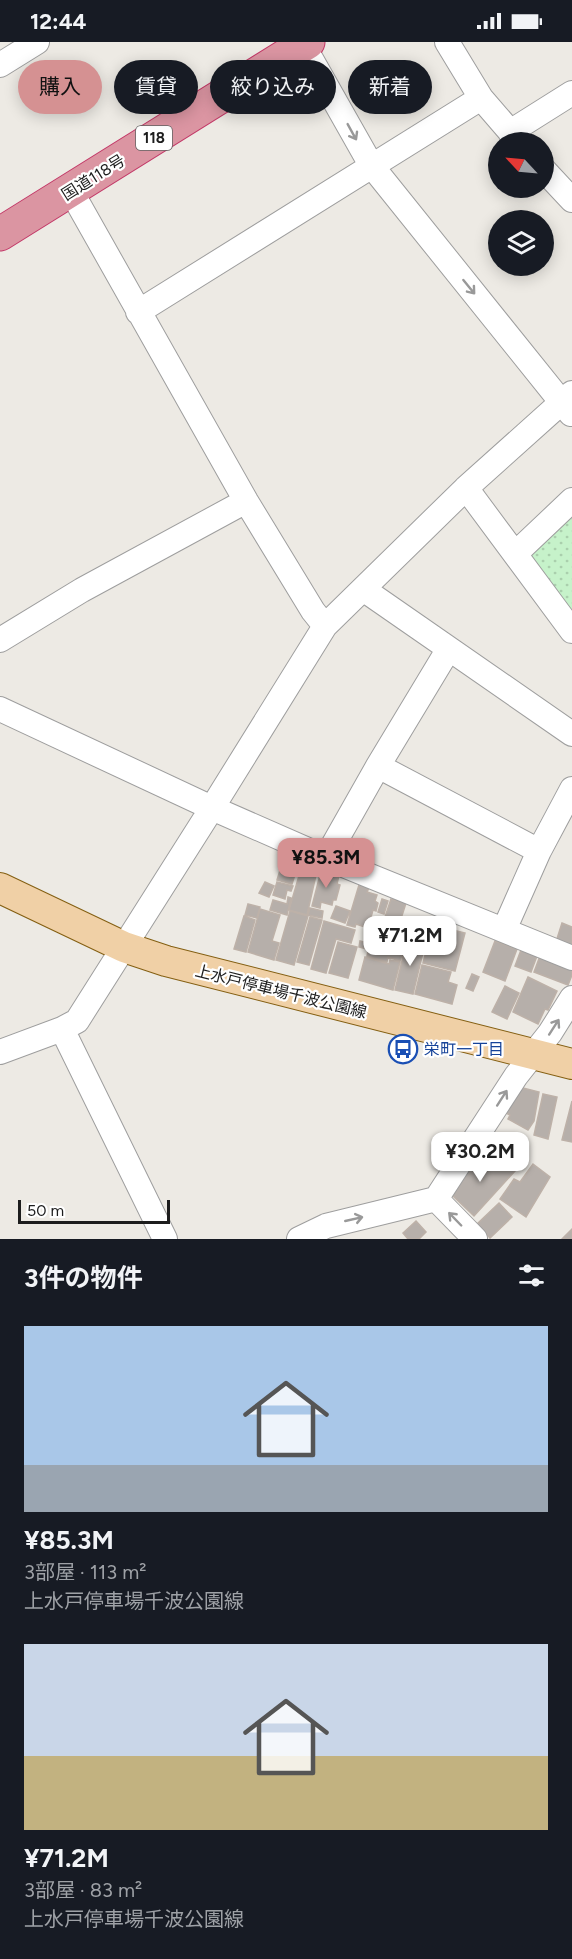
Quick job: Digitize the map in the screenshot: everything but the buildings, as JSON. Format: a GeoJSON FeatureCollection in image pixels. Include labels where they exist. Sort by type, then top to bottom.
{"type":"FeatureCollection","features":[{"type":"Feature","properties":{"kind":"highway","name":"国道118号"},"geometry":{"type":"LineString","coordinates":[[0,234],[71,191],[298,44]]}},
{"type":"Feature","properties":{"kind":"main road","name":"上水戸停車場千波公園線"},"geometry":{"type":"LineString","coordinates":[[0,888],[124,947],[210,974],[572,1064]]}},
{"type":"Feature","properties":{"kind":"street"},"geometry":{"type":"LineString","coordinates":[[447,42],[481,98],[511,132]]}},
{"type":"Feature","properties":{"kind":"street"},"geometry":{"type":"LineString","coordinates":[[0,65],[28,44]]}},
{"type":"Feature","properties":{"kind":"street"},"geometry":{"type":"LineString","coordinates":[[0,1052],[77,1022],[325,626],[466,488],[569,404],[371,165],[311,59],[298,44]]}},
{"type":"Feature","properties":{"kind":"street"},"geometry":{"type":"LineString","coordinates":[[521,132],[572,93]]}},
{"type":"Feature","properties":{"kind":"street"},"geometry":{"type":"LineString","coordinates":[[138,312],[481,98]]}},
{"type":"Feature","properties":{"kind":"street"},"geometry":{"type":"LineString","coordinates":[[554,181],[572,200]]}},
{"type":"Feature","properties":{"kind":"street"},"geometry":{"type":"LineString","coordinates":[[71,191],[246,501],[313,612],[325,626]]}},
{"type":"Feature","properties":{"kind":"street"},"geometry":{"type":"LineString","coordinates":[[466,488],[572,631]]}},
{"type":"Feature","properties":{"kind":"street"},"geometry":{"type":"LineString","coordinates":[[515,554],[572,500]]}},
{"type":"Feature","properties":{"kind":"street"},"geometry":{"type":"LineString","coordinates":[[0,639],[82,590],[246,501]]}},
{"type":"Feature","properties":{"kind":"street"},"geometry":{"type":"LineString","coordinates":[[363,589],[572,734]]}},
{"type":"Feature","properties":{"kind":"street"},"geometry":{"type":"LineString","coordinates":[[326,858],[448,650]]}},
{"type":"Feature","properties":{"kind":"street"},"geometry":{"type":"LineString","coordinates":[[0,709],[212,808],[326,858],[572,958]]}},
{"type":"Feature","properties":{"kind":"street"},"geometry":{"type":"LineString","coordinates":[[378,766],[539,850]]}},
{"type":"Feature","properties":{"kind":"street"},"geometry":{"type":"LineString","coordinates":[[504,930],[539,850],[572,789]]}},
{"type":"Feature","properties":{"kind":"street"},"geometry":{"type":"LineString","coordinates":[[299,1239],[326,1226],[436,1199],[516,1076],[550,1033],[572,998]]}},
{"type":"Feature","properties":{"kind":"street"},"geometry":{"type":"LineString","coordinates":[[62,1029],[165,1239]]}},
{"type":"Feature","properties":{"kind":"street"},"geometry":{"type":"LineString","coordinates":[[436,1199],[475,1239]]}},
{"type":"Feature","properties":{"kind":"green space"},"geometry":{"type":"Polygon","coordinates":[[[572,507],[572,623],[521,556],[572,507]]]}},
{"type":"Feature","properties":{"kind":"place","name":"栄町一丁目"},"geometry":{"type":"Point","coordinates":[403,1049]}}]}
